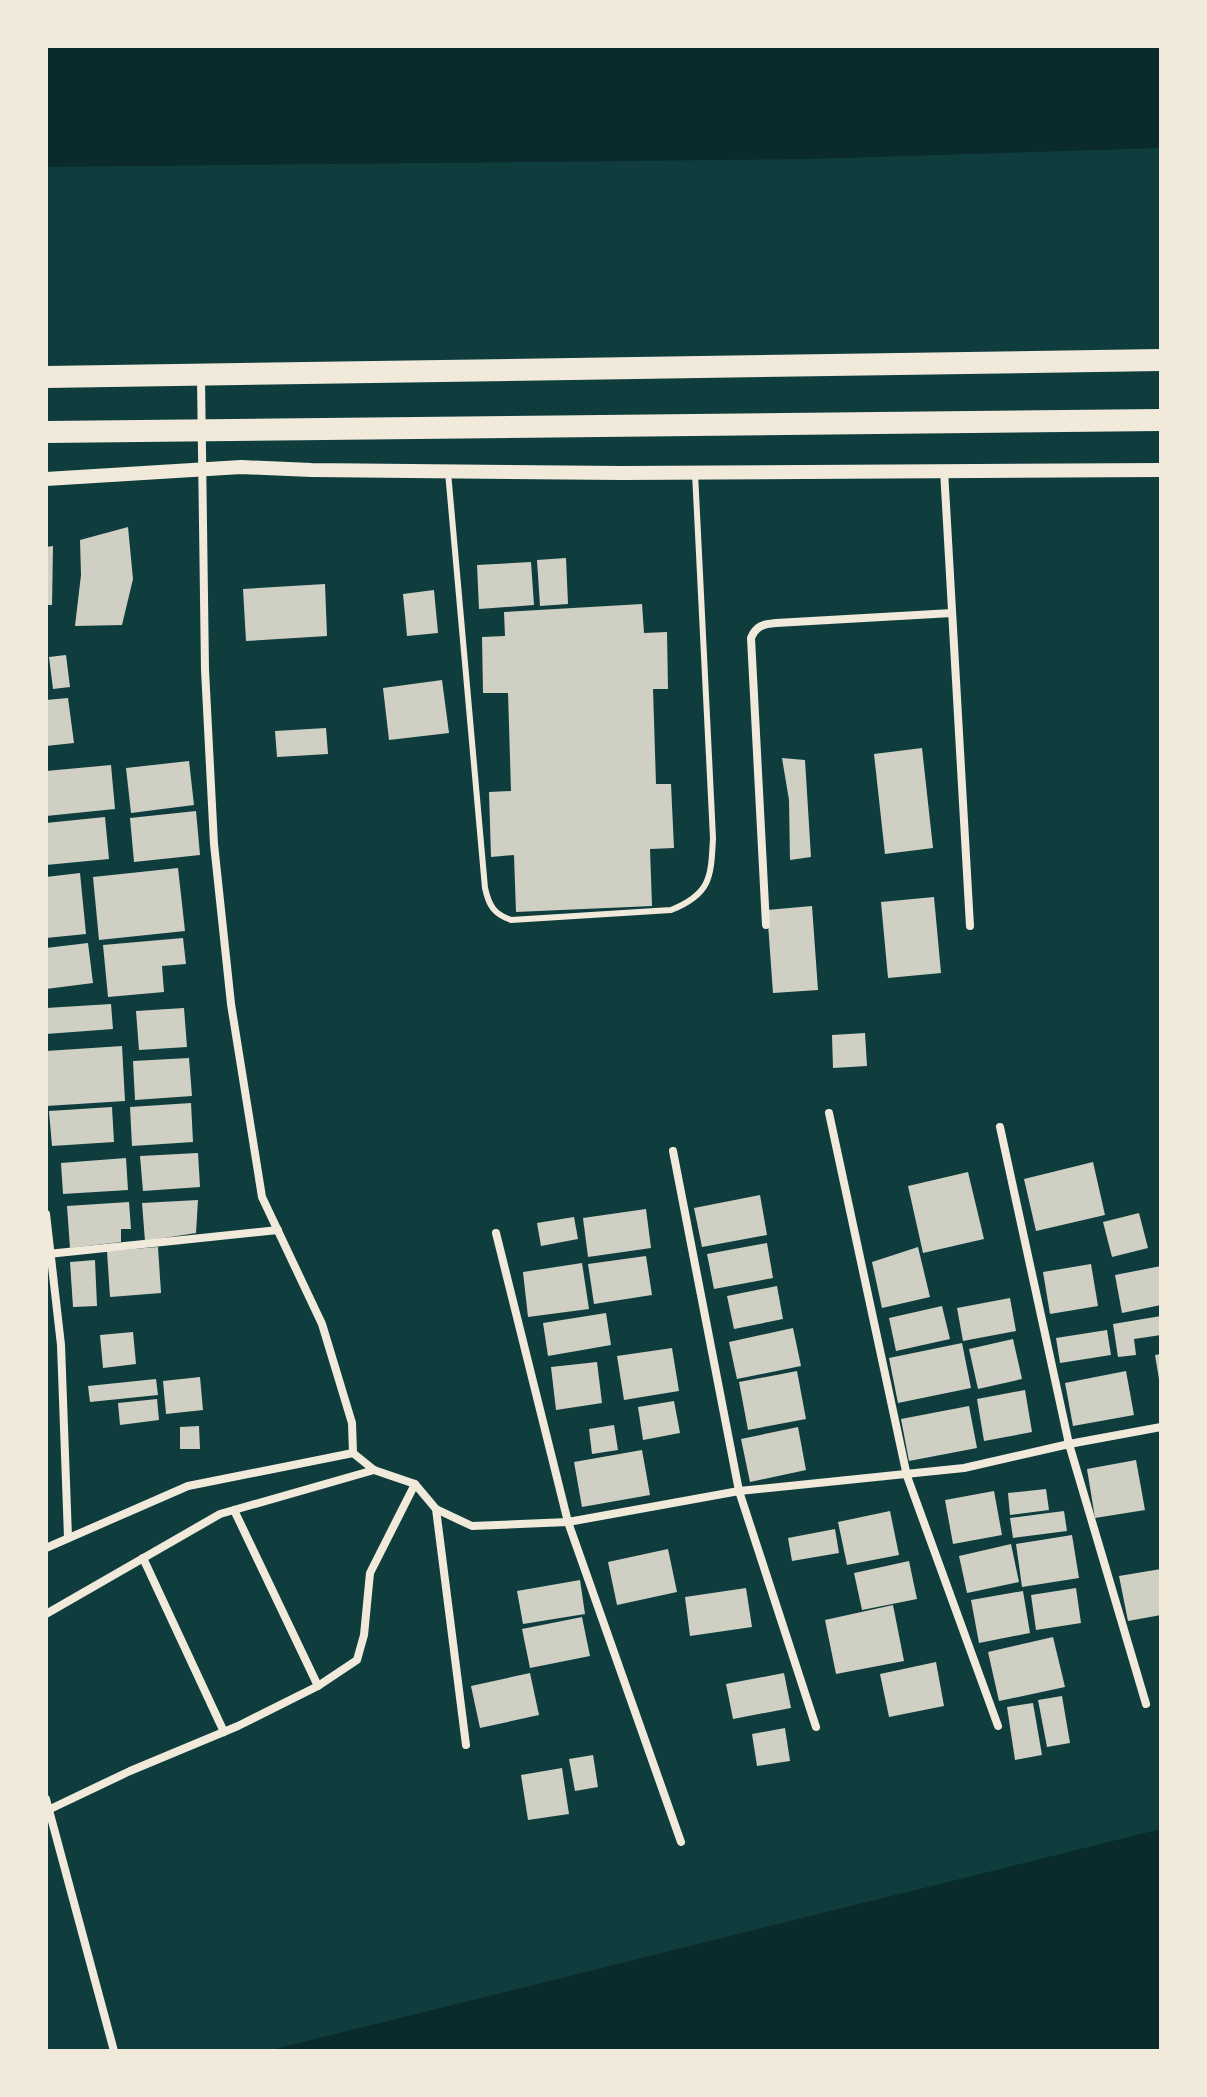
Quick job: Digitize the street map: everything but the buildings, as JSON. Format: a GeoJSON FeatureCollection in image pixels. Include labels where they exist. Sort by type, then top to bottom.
{"type":"FeatureCollection","features":[{"type":"Feature","properties":{"kind":"highway"},"geometry":{"type":"LineString","coordinates":[[46,377],[1161,360]]}},
{"type":"Feature","properties":{"kind":"highway"},"geometry":{"type":"LineString","coordinates":[[46,432],[1161,420]]}},
{"type":"Feature","properties":{"kind":"street"},"geometry":{"type":"LineString","coordinates":[[201,374],[205,670],[214,844],[231,1004],[262,1197],[322,1324],[352,1423],[353,1453],[374,1470],[415,1484],[436,1509],[472,1526],[568,1522],[739,1491],[964,1468],[1161,1427]]}},
{"type":"Feature","properties":{"kind":"street"},"geometry":{"type":"LineString","coordinates":[[46,479],[241,467],[695,473],[1161,470]]}},
{"type":"Feature","properties":{"kind":"street"},"geometry":{"type":"LineString","coordinates":[[944,470],[970,926]]}},
{"type":"Feature","properties":{"kind":"street"},"geometry":{"type":"LineString","coordinates":[[766,925],[751,638],[755,629],[763,624],[952,613]]}},
{"type":"Feature","properties":{"kind":"street"},"geometry":{"type":"LineString","coordinates":[[829,1113],[907,1476],[998,1726]]}},
{"type":"Feature","properties":{"kind":"street"},"geometry":{"type":"LineString","coordinates":[[1000,1127],[1069,1444],[1146,1704]]}},
{"type":"Feature","properties":{"kind":"street"},"geometry":{"type":"LineString","coordinates":[[673,1151],[739,1491],[816,1727]]}},
{"type":"Feature","properties":{"kind":"street"},"geometry":{"type":"LineString","coordinates":[[46,1214],[48,1254],[61,1345],[68,1537]]}},
{"type":"Feature","properties":{"kind":"street"},"geometry":{"type":"LineString","coordinates":[[48,1254],[278,1230]]}},
{"type":"Feature","properties":{"kind":"street"},"geometry":{"type":"LineString","coordinates":[[496,1233],[568,1522],[681,1842]]}},
{"type":"Feature","properties":{"kind":"street"},"geometry":{"type":"LineString","coordinates":[[46,1548],[188,1486],[353,1453]]}},
{"type":"Feature","properties":{"kind":"street"},"geometry":{"type":"LineString","coordinates":[[46,1614],[220,1514],[374,1470]]}},
{"type":"Feature","properties":{"kind":"street"},"geometry":{"type":"LineString","coordinates":[[48,1810],[130,1771],[224,1732],[318,1686],[357,1660],[364,1635],[370,1573],[415,1484]]}},
{"type":"Feature","properties":{"kind":"street"},"geometry":{"type":"LineString","coordinates":[[436,1509],[466,1745]]}},
{"type":"Feature","properties":{"kind":"street"},"geometry":{"type":"LineString","coordinates":[[234,1510],[318,1686]]}},
{"type":"Feature","properties":{"kind":"street"},"geometry":{"type":"LineString","coordinates":[[143,1558],[224,1732]]}},
{"type":"Feature","properties":{"kind":"street"},"geometry":{"type":"LineString","coordinates":[[46,1799],[114,2051]]}},
{"type":"Feature","properties":{"kind":"lane"},"geometry":{"type":"LineString","coordinates":[[448,472],[485,888],[488,902],[497,915],[511,920],[671,910],[688,903],[704,889],[711,873],[713,838],[695,473]]}},
{"type":"Feature","properties":{"kind":"water"},"geometry":{"type":"Polygon","coordinates":[[[46,46],[1161,46],[1161,148],[812,159],[46,167],[46,46]]]}},
{"type":"Feature","properties":{"kind":"water"},"geometry":{"type":"Polygon","coordinates":[[[1161,1829],[1161,2051],[267,2051],[1161,1829]]]}}]}
